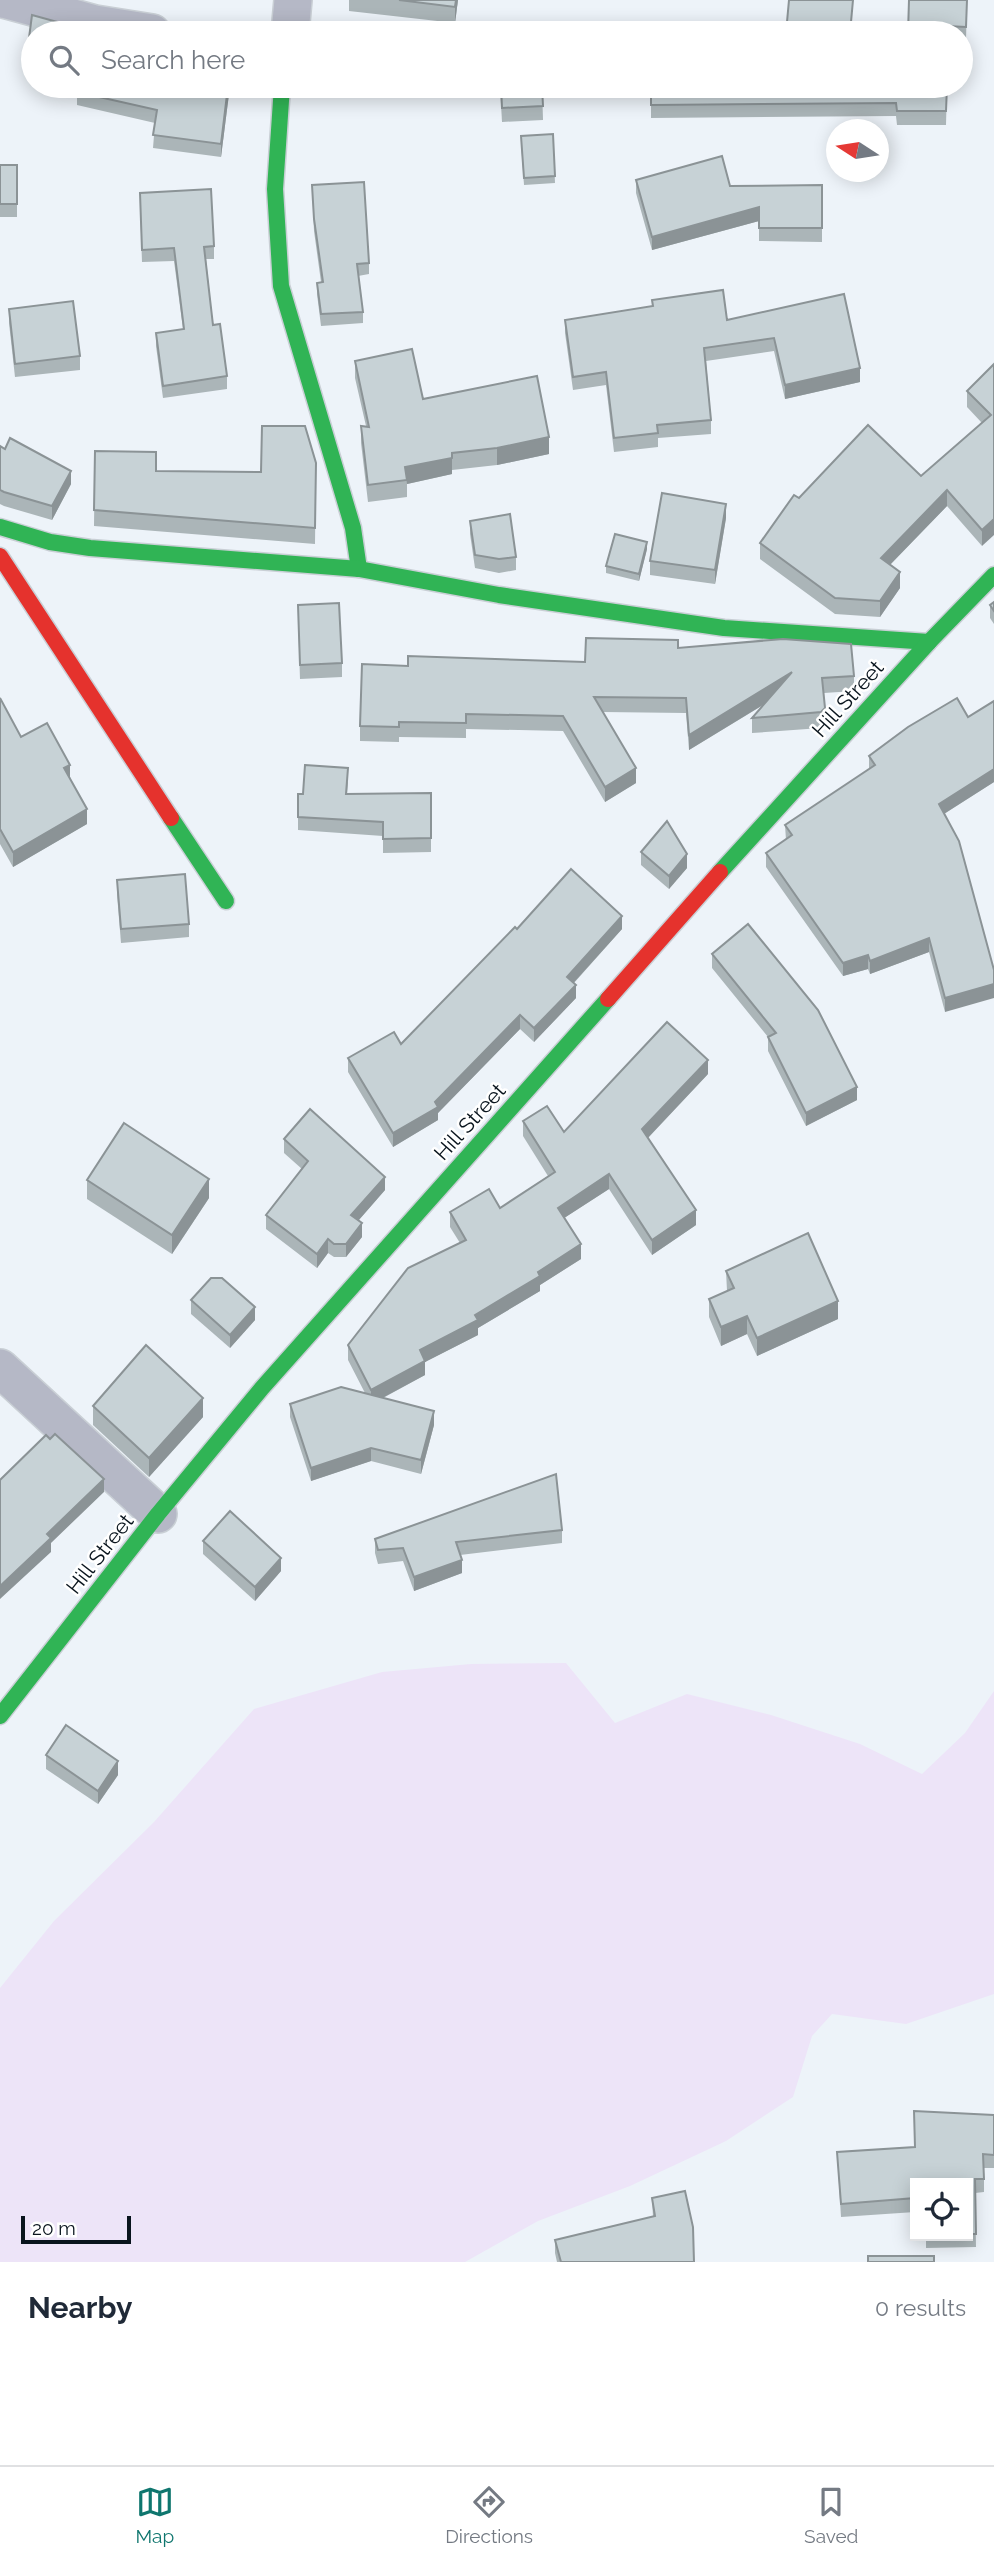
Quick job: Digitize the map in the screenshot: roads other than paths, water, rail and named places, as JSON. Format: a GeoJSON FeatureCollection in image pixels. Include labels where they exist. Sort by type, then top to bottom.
{"type":"FeatureCollection","features":[{"type":"Feature","properties":{"kind":"street"},"geometry":{"type":"LineString","coordinates":[[7,0],[83,21]]}},
{"type":"Feature","properties":{"kind":"street"},"geometry":{"type":"LineString","coordinates":[[291,21],[293,0]]}},
{"type":"Feature","properties":{"kind":"street"},"geometry":{"type":"LineString","coordinates":[[281,98],[275,189],[281,286],[353,528],[359,569]]}},
{"type":"Feature","properties":{"kind":"street"},"geometry":{"type":"LineString","coordinates":[[0,527],[50,542],[90,548],[359,569],[499,595],[724,628],[929,642]]}},
{"type":"Feature","properties":{"kind":"street"},"geometry":{"type":"LineString","coordinates":[[0,556],[226,901]]}},
{"type":"Feature","properties":{"kind":"street","name":"Hill Street"},"geometry":{"type":"LineString","coordinates":[[0,1717],[158,1514],[272,1378],[791,793],[994,575]]}},
{"type":"Feature","properties":{"kind":"street"},"geometry":{"type":"LineString","coordinates":[[0,1368],[158,1514]]}}]}
